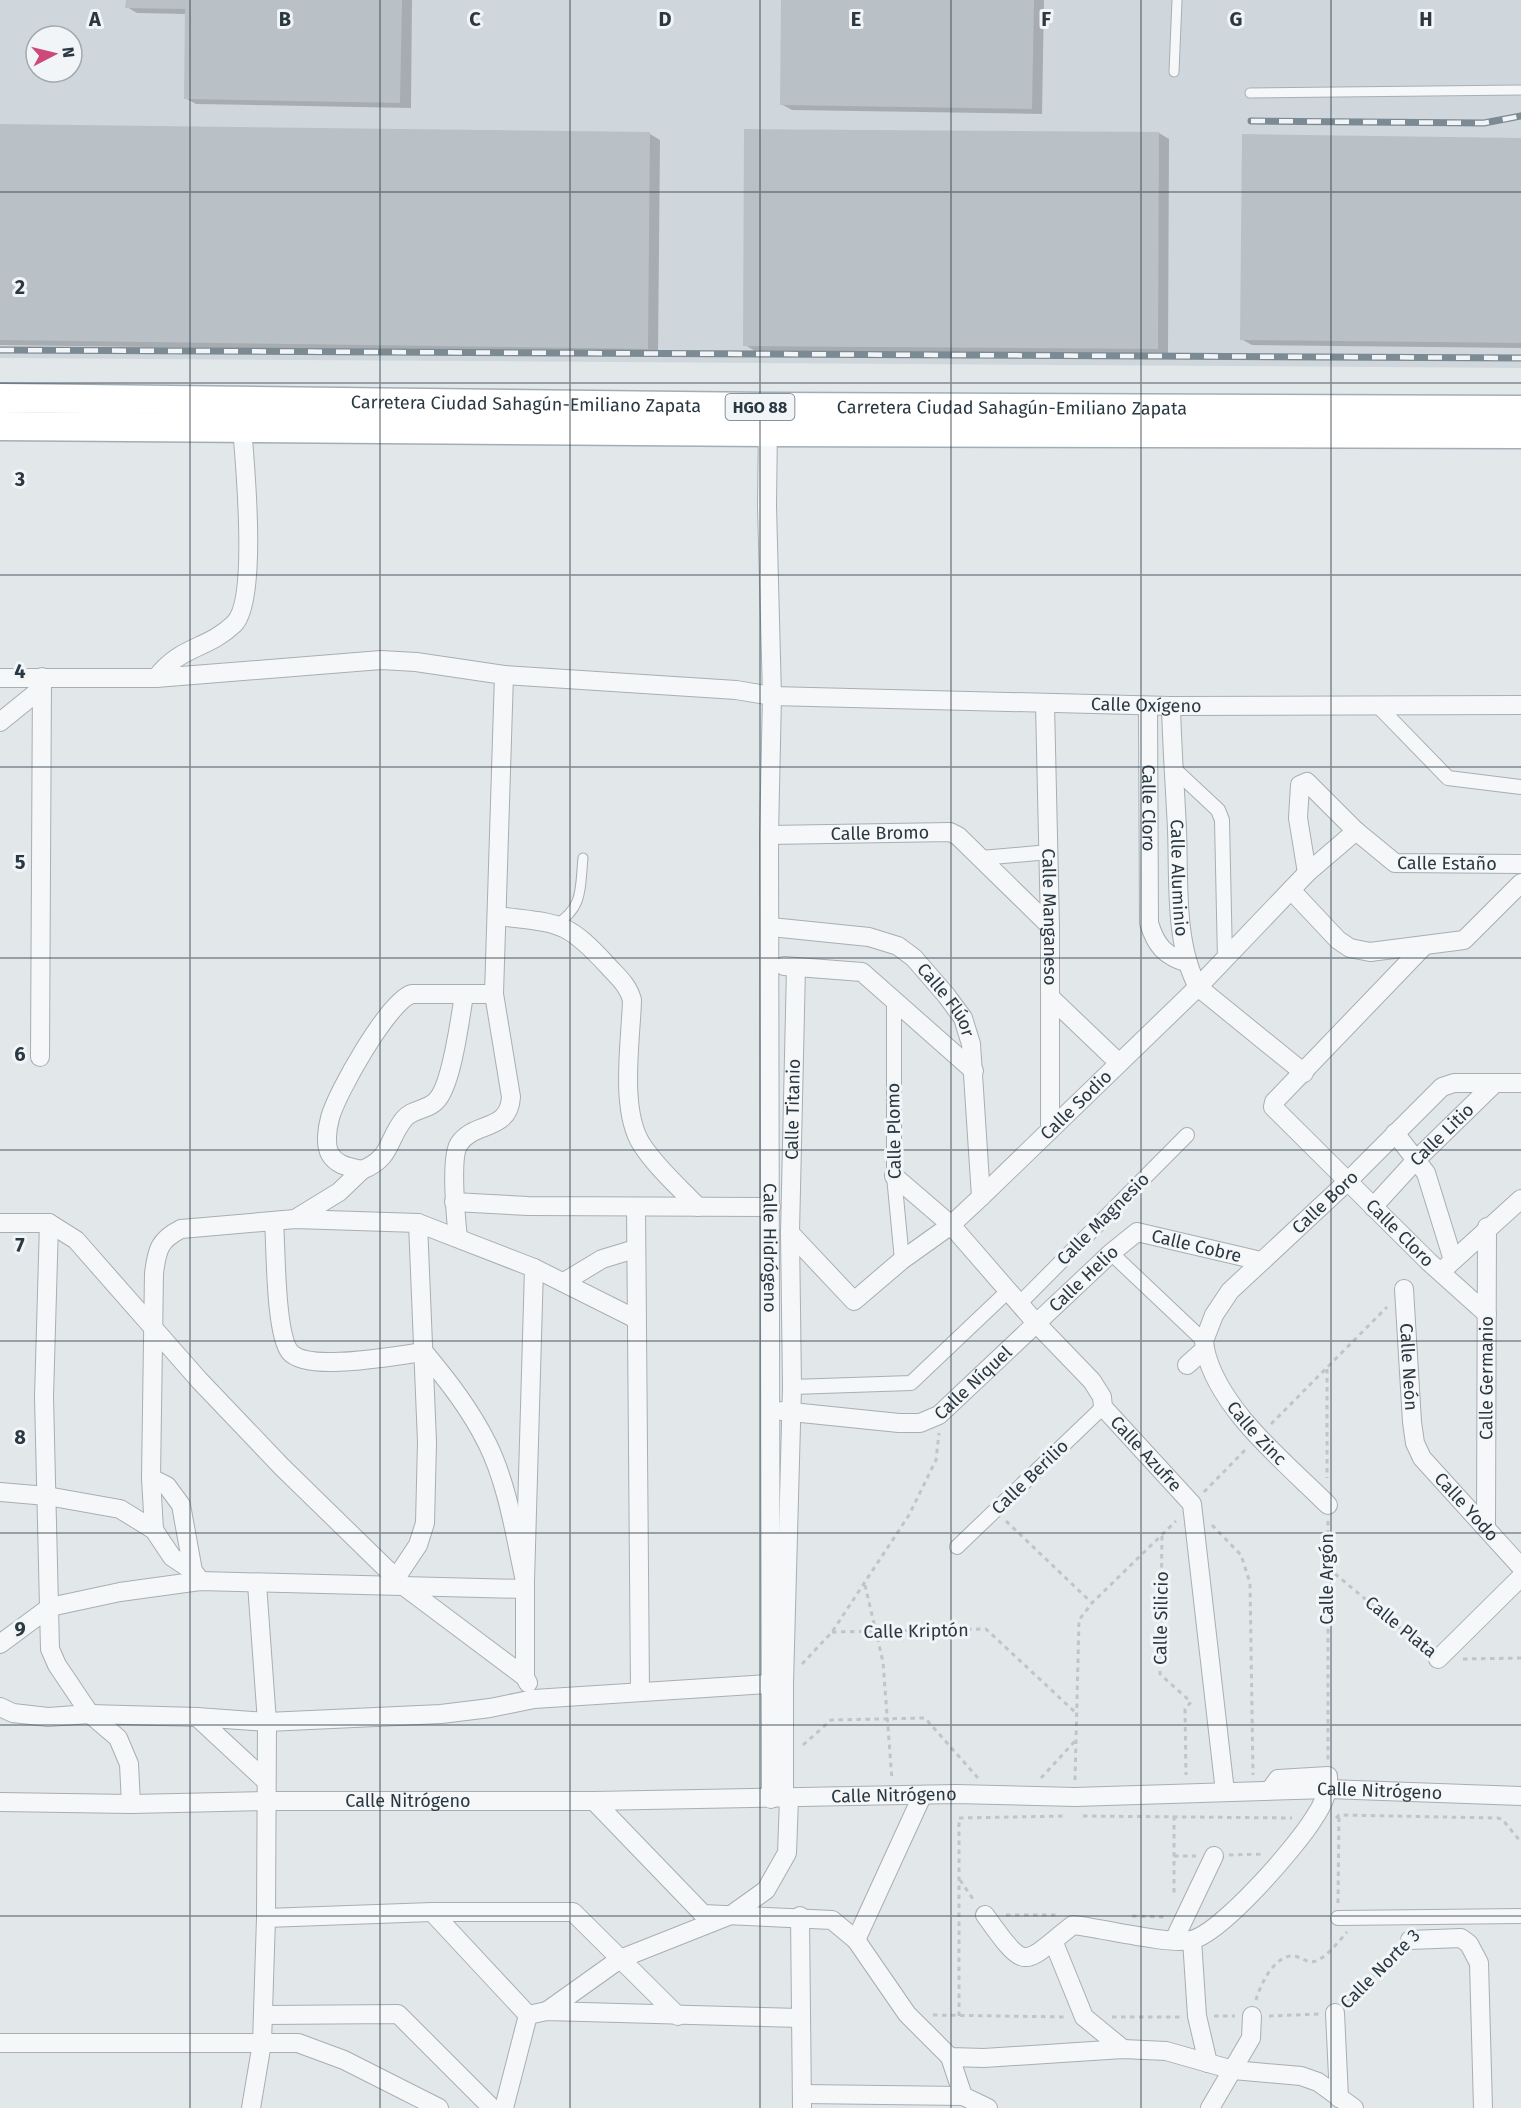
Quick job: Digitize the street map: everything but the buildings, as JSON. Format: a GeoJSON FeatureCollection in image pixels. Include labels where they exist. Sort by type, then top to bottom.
{"type":"FeatureCollection","features":[{"type":"Feature","properties":{"kind":"main road","name":"Carretera Ciudad Sahagún-Emiliano Zapata"},"geometry":{"type":"LineString","coordinates":[[0,398],[768,420],[1521,434]]}},
{"type":"Feature","properties":{"kind":"main road","name":"Carretera Ciudad Sahagún-Emiliano Zapata"},"geometry":{"type":"LineString","coordinates":[[0,426],[242,427],[1521,410]]}},
{"type":"Feature","properties":{"kind":"street","name":"Calle Hidrógeno"},"geometry":{"type":"LineString","coordinates":[[768,420],[772,696],[769,835],[771,1409],[782,1799]]}},
{"type":"Feature","properties":{"kind":"street"},"geometry":{"type":"LineString","coordinates":[[156,678],[168,662],[226,631],[242,613],[249,526],[242,427]]}},
{"type":"Feature","properties":{"kind":"street","name":"Calle Oxígeno"},"geometry":{"type":"LineString","coordinates":[[0,678],[42,682],[156,678],[381,660],[416,662],[504,675],[736,690],[772,696],[1171,706],[1521,705]]}},
{"type":"Feature","properties":{"kind":"street"},"geometry":{"type":"LineString","coordinates":[[458,1238],[454,1202],[456,1152],[459,1143],[505,1117],[510,1109],[511,1097],[494,994],[504,675]]}},
{"type":"Feature","properties":{"kind":"street"},"geometry":{"type":"LineString","coordinates":[[0,722],[42,682]]}},
{"type":"Feature","properties":{"kind":"street"},"geometry":{"type":"LineString","coordinates":[[40,1057],[42,682]]}},
{"type":"Feature","properties":{"kind":"street","name":"Calle Manganeso"},"geometry":{"type":"LineString","coordinates":[[1045,704],[1050,926],[1050,1129]]}},
{"type":"Feature","properties":{"kind":"street","name":"Calle Cloro"},"geometry":{"type":"LineString","coordinates":[[1148,705],[1149,923],[1154,938],[1163,952],[1188,963]]}},
{"type":"Feature","properties":{"kind":"street","name":"Calle Aluminio"},"geometry":{"type":"LineString","coordinates":[[1171,706],[1180,902],[1188,963],[1198,987]]}},
{"type":"Feature","properties":{"kind":"street"},"geometry":{"type":"LineString","coordinates":[[1378,706],[1448,778],[1521,787]]}},
{"type":"Feature","properties":{"kind":"street"},"geometry":{"type":"LineString","coordinates":[[1173,768],[1218,810],[1222,820],[1225,960]]}},
{"type":"Feature","properties":{"kind":"street","name":"Calle Estaño"},"geometry":{"type":"LineString","coordinates":[[1306,873],[1298,818],[1300,785],[1306,782],[1390,861],[1402,864],[1521,864]]}},
{"type":"Feature","properties":{"kind":"street","name":"Calle Bromo"},"geometry":{"type":"LineString","coordinates":[[769,835],[937,831],[958,836],[1050,926]]}},
{"type":"Feature","properties":{"kind":"street","name":"Calle Sodio"},"geometry":{"type":"LineString","coordinates":[[790,1233],[854,1301],[902,1260],[951,1225],[981,1197],[1198,987],[1306,873],[1356,831]]}},
{"type":"Feature","properties":{"kind":"street"},"geometry":{"type":"LineString","coordinates":[[981,858],[1049,852]]}},
{"type":"Feature","properties":{"kind":"street"},"geometry":{"type":"LineString","coordinates":[[1291,890],[1350,948],[1370,952],[1464,940],[1521,883]]}},
{"type":"Feature","properties":{"kind":"street"},"geometry":{"type":"LineString","coordinates":[[498,916],[556,924],[577,934],[629,988],[632,1000],[632,1121],[641,1144],[698,1207]]}},
{"type":"Feature","properties":{"kind":"street","name":"Calle Flúor"},"geometry":{"type":"LineString","coordinates":[[771,927],[869,938],[898,946],[914,958],[963,1018],[971,1044],[974,1071],[981,1197]]}},
{"type":"Feature","properties":{"kind":"street","name":"Calle Cloro"},"geometry":{"type":"LineString","coordinates":[[1423,947],[1274,1102],[1273,1107],[1373,1207],[1447,1267],[1487,1314]]}},
{"type":"Feature","properties":{"kind":"street"},"geometry":{"type":"LineString","coordinates":[[770,964],[862,972],[974,1071]]}},
{"type":"Feature","properties":{"kind":"street","name":"Calle Titanio"},"geometry":{"type":"LineString","coordinates":[[792,1422],[790,1233],[796,967]]}},
{"type":"Feature","properties":{"kind":"street"},"geometry":{"type":"LineString","coordinates":[[1198,987],[1304,1073]]}},
{"type":"Feature","properties":{"kind":"street"},"geometry":{"type":"LineString","coordinates":[[362,1170],[344,1166],[329,1152],[327,1138],[329,1119],[338,1095],[380,1026],[401,999],[412,994],[494,994]]}},
{"type":"Feature","properties":{"kind":"street"},"geometry":{"type":"LineString","coordinates":[[295,1220],[339,1192],[362,1170],[385,1155],[403,1120],[436,1102],[442,1094],[455,1051],[464,995]]}},
{"type":"Feature","properties":{"kind":"street"},"geometry":{"type":"LineString","coordinates":[[1050,997],[1119,1063]]}},
{"type":"Feature","properties":{"kind":"street","name":"Calle Plomo"},"geometry":{"type":"LineString","coordinates":[[894,1001],[894,1176],[902,1260]]}},
{"type":"Feature","properties":{"kind":"street","name":"Calle Boro"},"geometry":{"type":"LineString","coordinates":[[1187,1365],[1204,1345],[1214,1315],[1230,1291],[1348,1181],[1442,1087],[1454,1083],[1495,1083]]}},
{"type":"Feature","properties":{"kind":"street"},"geometry":{"type":"LineString","coordinates":[[1495,1083],[1521,1083]]}},
{"type":"Feature","properties":{"kind":"street","name":"Calle Litio"},"geometry":{"type":"LineString","coordinates":[[1373,1207],[1416,1160],[1495,1083]]}},
{"type":"Feature","properties":{"kind":"street"},"geometry":{"type":"LineString","coordinates":[[1395,1133],[1416,1160],[1433,1189],[1445,1242],[1447,1267]]}},
{"type":"Feature","properties":{"kind":"street","name":"Calle Magnesio"},"geometry":{"type":"LineString","coordinates":[[792,1387],[911,1383],[1014,1297],[1188,1135]]}},
{"type":"Feature","properties":{"kind":"street","name":"Calle Azufre"},"geometry":{"type":"LineString","coordinates":[[894,1176],[951,1225],[1037,1324],[1092,1382],[1098,1390],[1103,1407],[1192,1504]]}},
{"type":"Feature","properties":{"kind":"street"},"geometry":{"type":"LineString","coordinates":[[1447,1267],[1487,1227],[1521,1199]]}},
{"type":"Feature","properties":{"kind":"street"},"geometry":{"type":"LineString","coordinates":[[454,1202],[636,1207],[771,1207]]}},
{"type":"Feature","properties":{"kind":"street"},"geometry":{"type":"LineString","coordinates":[[636,1207],[640,1691]]}},
{"type":"Feature","properties":{"kind":"street"},"geometry":{"type":"LineString","coordinates":[[154,1530],[151,1478],[154,1274],[157,1251],[167,1236],[181,1229],[207,1225],[295,1220],[418,1222],[534,1268],[636,1319]]}},
{"type":"Feature","properties":{"kind":"street"},"geometry":{"type":"LineString","coordinates":[[274,1221],[280,1320],[289,1351],[296,1357],[316,1362],[424,1352]]}},
{"type":"Feature","properties":{"kind":"street"},"geometry":{"type":"LineString","coordinates":[[400,1582],[418,1545],[425,1523],[427,1442],[418,1222]]}},
{"type":"Feature","properties":{"kind":"street"},"geometry":{"type":"LineString","coordinates":[[0,1223],[49,1223],[76,1240],[199,1380],[282,1467],[400,1582],[525,1677]]}},
{"type":"Feature","properties":{"kind":"street"},"geometry":{"type":"LineString","coordinates":[[49,1223],[44,1376],[50,1649],[57,1665],[90,1714],[118,1738],[129,1764],[131,1804]]}},
{"type":"Feature","properties":{"kind":"street","name":"Calle Germanio"},"geometry":{"type":"LineString","coordinates":[[1486,1526],[1487,1227]]}},
{"type":"Feature","properties":{"kind":"street","name":"Calle Cobre"},"geometry":{"type":"LineString","coordinates":[[1132,1234],[1137,1232],[1261,1261]]}},
{"type":"Feature","properties":{"kind":"street","name":"Calle Helio"},"geometry":{"type":"LineString","coordinates":[[1037,1324],[1132,1234]]}},
{"type":"Feature","properties":{"kind":"street"},"geometry":{"type":"LineString","coordinates":[[564,1282],[603,1259],[635,1249]]}},
{"type":"Feature","properties":{"kind":"street","name":"Calle Zinc"},"geometry":{"type":"LineString","coordinates":[[1111,1252],[1204,1345],[1217,1385],[1234,1409],[1328,1505]]}},
{"type":"Feature","properties":{"kind":"street"},"geometry":{"type":"LineString","coordinates":[[534,1268],[525,1585],[525,1677],[534,1699]]}},
{"type":"Feature","properties":{"kind":"street","name":"Calle Neón"},"geometry":{"type":"LineString","coordinates":[[1404,1289],[1415,1443]]}},
{"type":"Feature","properties":{"kind":"street","name":"Calle Níquel"},"geometry":{"type":"LineString","coordinates":[[771,1409],[792,1422],[920,1423],[939,1415],[1037,1324]]}},
{"type":"Feature","properties":{"kind":"street"},"geometry":{"type":"LineString","coordinates":[[424,1352],[458,1393],[488,1445],[507,1503],[525,1585]]}},
{"type":"Feature","properties":{"kind":"street","name":"Calle Berilio"},"geometry":{"type":"LineString","coordinates":[[957,1547],[1103,1407]]}},
{"type":"Feature","properties":{"kind":"street"},"geometry":{"type":"LineString","coordinates":[[547,2011],[620,1959],[731,1915],[766,1890],[787,1853],[782,1799],[783,1762],[777,1683],[792,1422]]}},
{"type":"Feature","properties":{"kind":"street","name":"Calle Yodo"},"geometry":{"type":"LineString","coordinates":[[1415,1443],[1422,1458],[1435,1475],[1486,1526],[1521,1567]]}},
{"type":"Feature","properties":{"kind":"street"},"geometry":{"type":"LineString","coordinates":[[151,1478],[166,1486],[181,1505],[197,1576]]}},
{"type":"Feature","properties":{"kind":"street"},"geometry":{"type":"LineString","coordinates":[[0,1492],[47,1496],[120,1509],[154,1530],[172,1557],[197,1576]]}},
{"type":"Feature","properties":{"kind":"street"},"geometry":{"type":"LineString","coordinates":[[1192,1504],[1225,1792]]}},
{"type":"Feature","properties":{"kind":"street"},"geometry":{"type":"LineString","coordinates":[[0,1644],[50,1607],[197,1576],[257,1584],[400,1582],[525,1585]]}},
{"type":"Feature","properties":{"kind":"street"},"geometry":{"type":"LineString","coordinates":[[1438,1659],[1521,1577]]}},
{"type":"Feature","properties":{"kind":"street"},"geometry":{"type":"LineString","coordinates":[[251,2108],[262,2043],[266,1918],[267,1722],[257,1584]]}},
{"type":"Feature","properties":{"kind":"street"},"geometry":{"type":"LineString","coordinates":[[0,1707],[13,1713],[48,1717],[90,1714],[197,1716],[267,1722],[441,1714],[490,1708],[534,1699],[777,1683]]}},
{"type":"Feature","properties":{"kind":"street"},"geometry":{"type":"LineString","coordinates":[[197,1716],[266,1781]]}},
{"type":"Feature","properties":{"kind":"street"},"geometry":{"type":"LineString","coordinates":[[985,1915],[1017,1955],[1035,1957],[1073,1925],[1183,1940],[1208,1931],[1252,1893],[1315,1818],[1328,1782]]}},
{"type":"Feature","properties":{"kind":"street","name":"Calle Nitrógeno"},"geometry":{"type":"LineString","coordinates":[[0,1802],[131,1804],[266,1801],[594,1801],[993,1795],[1075,1797],[1261,1791],[1328,1782],[1521,1796]]}},
{"type":"Feature","properties":{"kind":"street"},"geometry":{"type":"LineString","coordinates":[[856,1940],[922,1796]]}},
{"type":"Feature","properties":{"kind":"street"},"geometry":{"type":"LineString","coordinates":[[594,1801],[703,1914],[800,1916],[832,1920],[856,1940],[907,2014],[950,2057],[963,2096]]}},
{"type":"Feature","properties":{"kind":"street"},"geometry":{"type":"LineString","coordinates":[[1208,2063],[1183,1940],[1214,1856]]}},
{"type":"Feature","properties":{"kind":"street"},"geometry":{"type":"LineString","coordinates":[[266,1918],[432,1912],[573,1912],[678,2016]]}},
{"type":"Feature","properties":{"kind":"street"},"geometry":{"type":"LineString","coordinates":[[432,1912],[528,2015]]}},
{"type":"Feature","properties":{"kind":"street"},"geometry":{"type":"LineString","coordinates":[[1338,1915],[1362,1917],[1521,1916]]}},
{"type":"Feature","properties":{"kind":"street"},"geometry":{"type":"LineString","coordinates":[[800,1916],[802,2101],[963,2096],[988,2108]]}},
{"type":"Feature","properties":{"kind":"street"},"geometry":{"type":"LineString","coordinates":[[1410,1940],[1461,1938],[1469,1944],[1479,1963],[1483,2108]]}},
{"type":"Feature","properties":{"kind":"street"},"geometry":{"type":"LineString","coordinates":[[1054,1943],[1084,2017],[1123,2049]]}},
{"type":"Feature","properties":{"kind":"street"},"geometry":{"type":"LineString","coordinates":[[528,2015],[547,2011],[801,2018]]}},
{"type":"Feature","properties":{"kind":"street","name":"Calle Norte 3"},"geometry":{"type":"LineString","coordinates":[[1335,2013],[1346,2103]]}},
{"type":"Feature","properties":{"kind":"street"},"geometry":{"type":"LineString","coordinates":[[264,2015],[398,2014],[492,2108]]}},
{"type":"Feature","properties":{"kind":"street"},"geometry":{"type":"LineString","coordinates":[[504,2108],[528,2015]]}},
{"type":"Feature","properties":{"kind":"street"},"geometry":{"type":"LineString","coordinates":[[1210,2108],[1251,2038],[1252,2016]]}},
{"type":"Feature","properties":{"kind":"street"},"geometry":{"type":"LineString","coordinates":[[0,2043],[298,2043],[344,2060],[439,2108]]}},
{"type":"Feature","properties":{"kind":"street"},"geometry":{"type":"LineString","coordinates":[[950,2057],[984,2058],[1123,2049],[1166,2051],[1233,2070],[1301,2076],[1318,2082],[1346,2103]]}},
{"type":"Feature","properties":{"kind":"lane"},"geometry":{"type":"LineString","coordinates":[[1174,72],[1177,0]]}},
{"type":"Feature","properties":{"kind":"lane"},"geometry":{"type":"LineString","coordinates":[[1250,93],[1521,90]]}},
{"type":"Feature","properties":{"kind":"lane"},"geometry":{"type":"LineString","coordinates":[[556,924],[572,913],[577,905],[583,858]]}},
{"type":"Feature","properties":{"kind":"path","name":"Calle Argón"},"geometry":{"type":"LineString","coordinates":[[1327,1369],[1328,1782]]}},
{"type":"Feature","properties":{"kind":"path"},"geometry":{"type":"LineString","coordinates":[[777,1683],[832,1632],[909,1515],[936,1460],[939,1415]]}},
{"type":"Feature","properties":{"kind":"path","name":"Calle Azufre"},"geometry":{"type":"LineString","coordinates":[[1192,1504],[1241,1555],[1251,1583],[1261,1791]]}},
{"type":"Feature","properties":{"kind":"path"},"geometry":{"type":"LineString","coordinates":[[995,1510],[1092,1603]]}},
{"type":"Feature","properties":{"kind":"path","name":"Calle Silicio"},"geometry":{"type":"LineString","coordinates":[[1162,1536],[1160,1674],[1191,1702],[1185,1709],[1186,1792]]}},
{"type":"Feature","properties":{"kind":"path","name":"Calle Plata"},"geometry":{"type":"LineString","coordinates":[[1327,1567],[1438,1659],[1521,1658]]}},
{"type":"Feature","properties":{"kind":"path"},"geometry":{"type":"LineString","coordinates":[[865,1585],[878,1632],[889,1719],[893,1796]]}},
{"type":"Feature","properties":{"kind":"path"},"geometry":{"type":"LineString","coordinates":[[1075,1797],[1079,1620]]}},
{"type":"Feature","properties":{"kind":"path","name":"Calle Kriptón"},"geometry":{"type":"LineString","coordinates":[[832,1632],[986,1629],[1076,1713]]}},
{"type":"Feature","properties":{"kind":"path"},"geometry":{"type":"LineString","coordinates":[[783,1762],[831,1720],[925,1718],[993,1795]]}},
{"type":"Feature","properties":{"kind":"path"},"geometry":{"type":"LineString","coordinates":[[1024,1797],[1077,1739]]}},
{"type":"Feature","properties":{"kind":"path"},"geometry":{"type":"LineString","coordinates":[[1338,1915],[1339,1815],[1497,1818],[1502,1819],[1521,1842]]}},
{"type":"Feature","properties":{"kind":"path"},"geometry":{"type":"LineString","coordinates":[[959,2016],[958,1824],[962,1816],[1068,1816]]}},
{"type":"Feature","properties":{"kind":"path"},"geometry":{"type":"LineString","coordinates":[[1080,1816],[1315,1818]]}},
{"type":"Feature","properties":{"kind":"path"},"geometry":{"type":"LineString","coordinates":[[1173,1816],[1174,1902]]}},
{"type":"Feature","properties":{"kind":"path"},"geometry":{"type":"LineString","coordinates":[[959,1879],[985,1915]]}},
{"type":"Feature","properties":{"kind":"path"},"geometry":{"type":"LineString","coordinates":[[1252,2016],[1257,1996],[1276,1963],[1285,1957],[1294,1956],[1310,1962],[1319,1960],[1362,1917]]}},
{"type":"Feature","properties":{"kind":"path","name":"Calle Norte 3"},"geometry":{"type":"LineString","coordinates":[[1335,2013],[1410,1940]]}},
{"type":"Feature","properties":{"kind":"path"},"geometry":{"type":"LineString","coordinates":[[907,2014],[1084,2017],[1335,2013]]}},
{"type":"Feature","properties":{"kind":"shaded area"},"geometry":{"type":"Polygon","coordinates":[[[0,0],[1521,0],[1521,368],[0,358],[0,0]]]}},
{"type":"Feature","properties":{"kind":"railway"},"geometry":{"type":"LineString","coordinates":[[1251,121],[1484,123],[1521,116]]}},
{"type":"Feature","properties":{"kind":"railway"},"geometry":{"type":"LineString","coordinates":[[0,350],[1521,358]]}}]}
